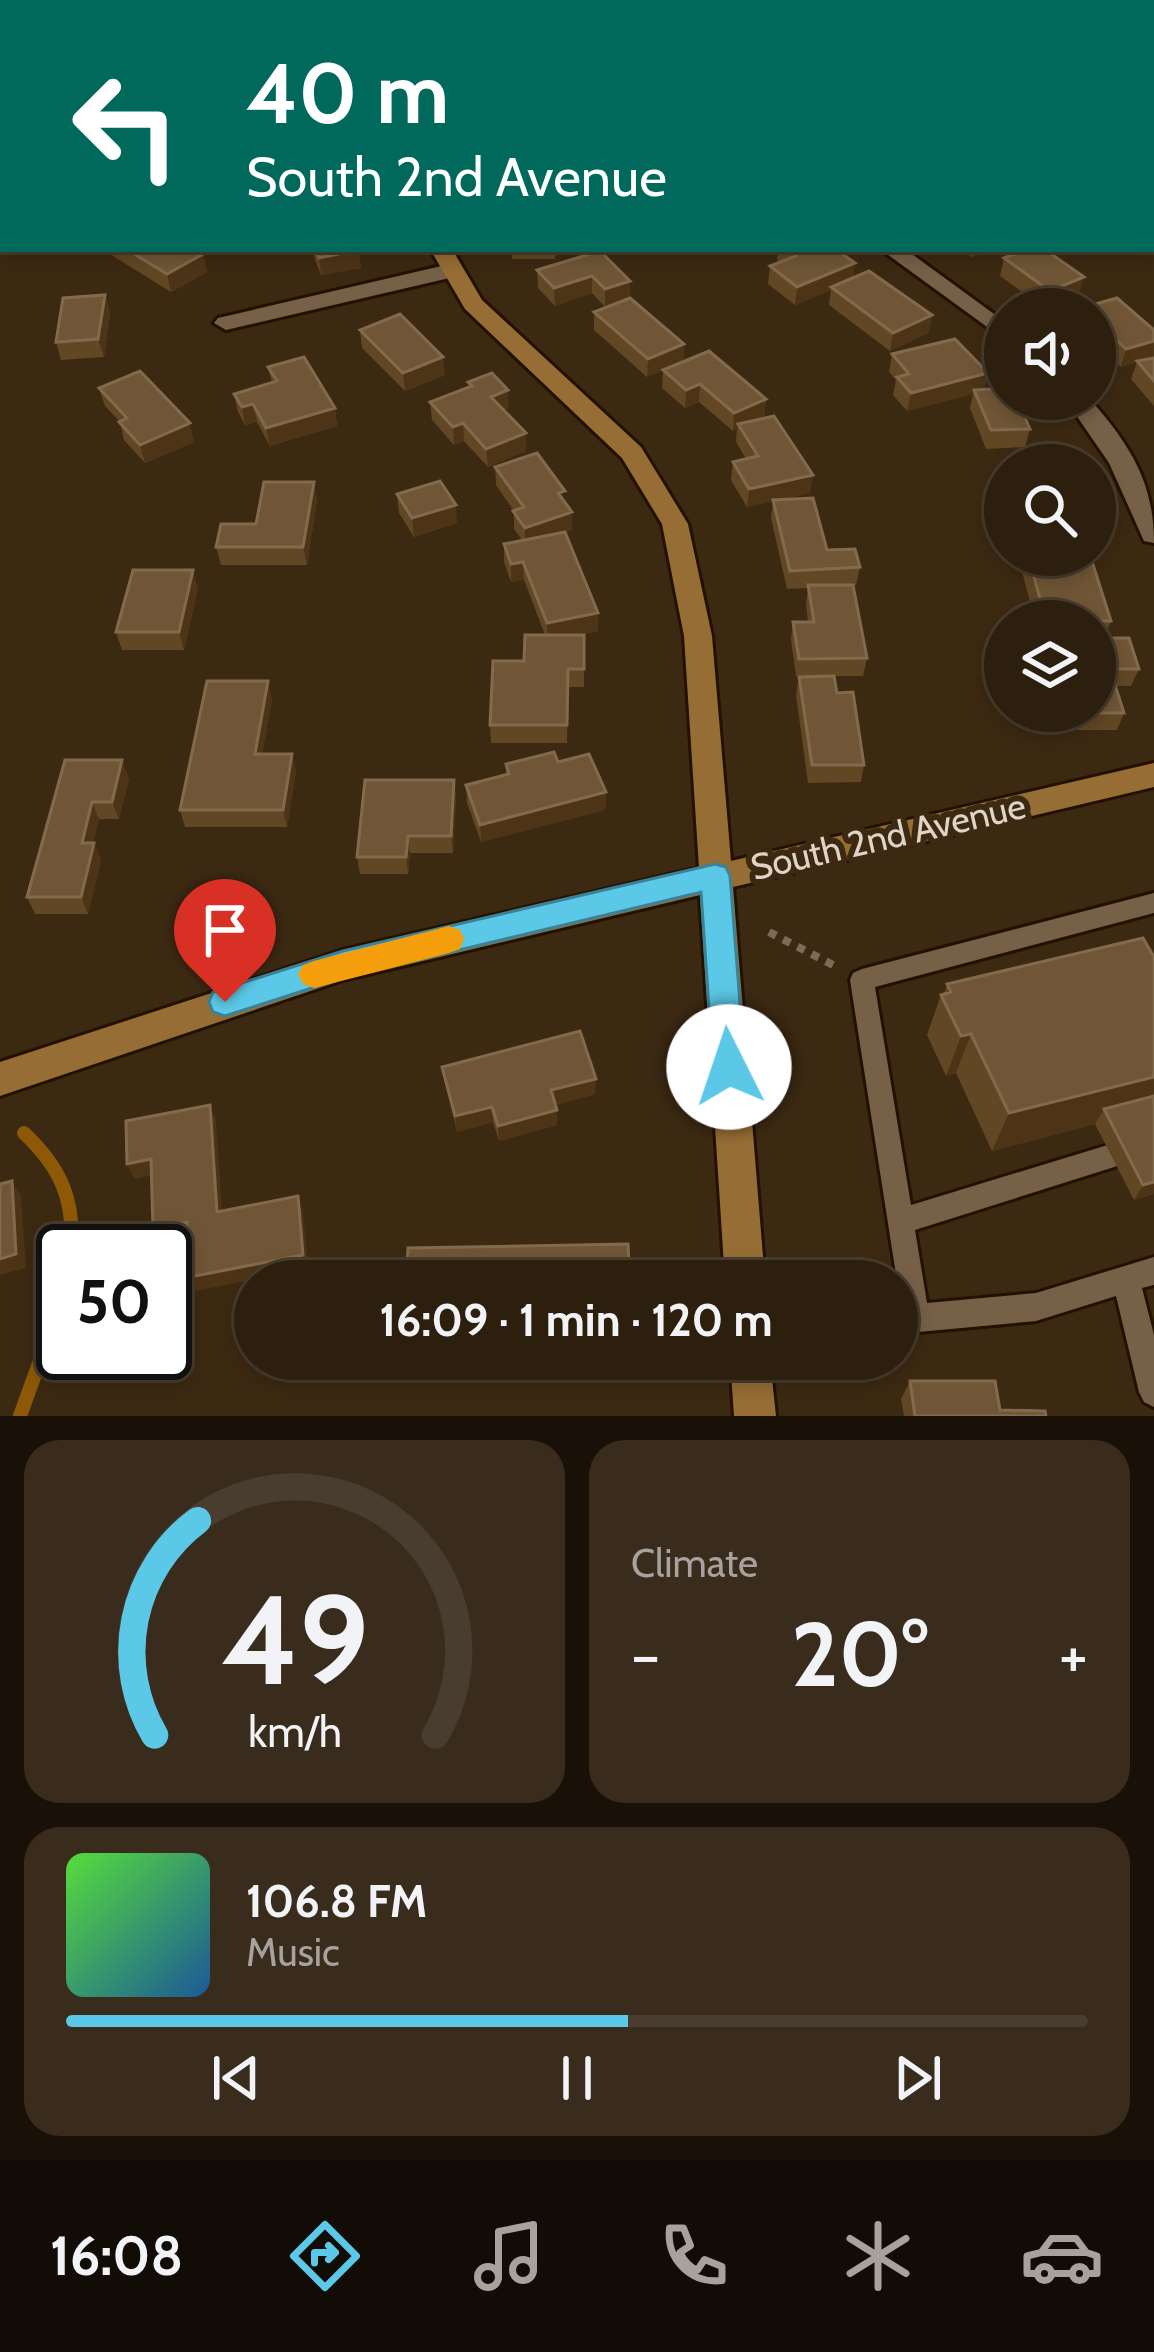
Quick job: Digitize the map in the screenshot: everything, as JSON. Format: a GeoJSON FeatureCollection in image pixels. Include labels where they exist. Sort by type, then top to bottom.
{"type":"FeatureCollection","features":[{"type":"Feature","properties":{"kind":"main road"},"geometry":{"type":"LineString","coordinates":[[446,260],[473,304],[632,454],[675,524],[698,636],[743,1260]]}},
{"type":"Feature","properties":{"kind":"main road","name":"South 2nd Avenue"},"geometry":{"type":"LineString","coordinates":[[0,1079],[343,965],[1152,778]]}},
{"type":"Feature","properties":{"kind":"main road"},"geometry":{"type":"LineString","coordinates":[[752,1380],[755,1416]]}},
{"type":"Feature","properties":{"kind":"street"},"geometry":{"type":"LineString","coordinates":[[895,252],[984,318]]}},
{"type":"Feature","properties":{"kind":"street"},"geometry":{"type":"LineString","coordinates":[[226,323],[446,260]]}},
{"type":"Feature","properties":{"kind":"street"},"geometry":{"type":"LineString","coordinates":[[1096,420],[1140,494],[1154,534]]}},
{"type":"Feature","properties":{"kind":"lane"},"geometry":{"type":"LineString","coordinates":[[902,1260],[862,980],[1154,903]]}},
{"type":"Feature","properties":{"kind":"lane"},"geometry":{"type":"LineString","coordinates":[[899,1222],[1111,1156]]}},
{"type":"Feature","properties":{"kind":"lane"},"geometry":{"type":"LineString","coordinates":[[918,1319],[1036,1307],[1140,1275],[1154,1393]]}},
{"type":"Feature","properties":{"kind":"path"},"geometry":{"type":"LineString","coordinates":[[769,932],[862,980]]}},
{"type":"Feature","properties":{"kind":"building"},"geometry":{"type":"Polygon","coordinates":[[[131,252],[203,254],[167,274],[131,252]]]}},
{"type":"Feature","properties":{"kind":"building"},"geometry":{"type":"Polygon","coordinates":[[[316,252],[348,252],[319,258],[316,252]]]}},
{"type":"Feature","properties":{"kind":"building"},"geometry":{"type":"Polygon","coordinates":[[[601,252],[630,281],[605,289],[592,276],[554,288],[537,270],[601,252]]]}},
{"type":"Feature","properties":{"kind":"building"},"geometry":{"type":"Polygon","coordinates":[[[791,252],[839,252],[855,263],[797,287],[770,266],[796,256],[791,252]]]}},
{"type":"Feature","properties":{"kind":"building"},"geometry":{"type":"Polygon","coordinates":[[[1019,252],[1048,252],[1084,277],[1046,288],[1004,258],[1019,252]]]}},
{"type":"Feature","properties":{"kind":"building"},"geometry":{"type":"Polygon","coordinates":[[[869,271],[932,315],[893,333],[831,287],[869,271]]]}},
{"type":"Feature","properties":{"kind":"building"},"geometry":{"type":"Polygon","coordinates":[[[105,295],[98,339],[56,342],[63,298],[105,295]]]}},
{"type":"Feature","properties":{"kind":"building"},"geometry":{"type":"Polygon","coordinates":[[[630,298],[684,344],[648,359],[594,312],[630,298]]]}},
{"type":"Feature","properties":{"kind":"building"},"geometry":{"type":"Polygon","coordinates":[[[1116,298],[1154,330],[1154,341],[1126,349],[1116,340],[1116,298]]]}},
{"type":"Feature","properties":{"kind":"building"},"geometry":{"type":"Polygon","coordinates":[[[400,314],[443,357],[403,373],[360,330],[400,314]]]}},
{"type":"Feature","properties":{"kind":"building"},"geometry":{"type":"Polygon","coordinates":[[[955,339],[984,374],[911,393],[897,377],[909,374],[892,354],[955,339]]]}},
{"type":"Feature","properties":{"kind":"building"},"geometry":{"type":"Polygon","coordinates":[[[709,351],[766,399],[734,413],[700,384],[686,390],[663,370],[709,351]]]}},
{"type":"Feature","properties":{"kind":"building"},"geometry":{"type":"Polygon","coordinates":[[[304,357],[335,408],[266,428],[253,404],[242,407],[234,394],[277,381],[268,367],[304,357]]]}},
{"type":"Feature","properties":{"kind":"building"},"geometry":{"type":"Polygon","coordinates":[[[1154,358],[1154,381],[1137,361],[1154,358]]]}},
{"type":"Feature","properties":{"kind":"building"},"geometry":{"type":"Polygon","coordinates":[[[140,371],[190,423],[140,445],[119,422],[127,418],[99,388],[140,371]]]}},
{"type":"Feature","properties":{"kind":"building"},"geometry":{"type":"Polygon","coordinates":[[[492,373],[508,390],[491,397],[526,433],[486,449],[463,423],[453,427],[430,402],[492,373]]]}},
{"type":"Feature","properties":{"kind":"building"},"geometry":{"type":"Polygon","coordinates":[[[984,389],[984,414],[974,390],[984,389]]]}},
{"type":"Feature","properties":{"kind":"building"},"geometry":{"type":"Polygon","coordinates":[[[774,416],[813,475],[749,489],[733,462],[758,456],[738,424],[774,416]]]}},
{"type":"Feature","properties":{"kind":"building"},"geometry":{"type":"Polygon","coordinates":[[[987,420],[1026,420],[1030,429],[991,430],[987,420]]]}},
{"type":"Feature","properties":{"kind":"building"},"geometry":{"type":"Polygon","coordinates":[[[537,453],[565,491],[558,493],[572,512],[525,528],[513,511],[524,507],[495,467],[537,453]]]}},
{"type":"Feature","properties":{"kind":"building"},"geometry":{"type":"Polygon","coordinates":[[[440,481],[456,505],[412,518],[397,494],[440,481]]]}},
{"type":"Feature","properties":{"kind":"building"},"geometry":{"type":"Polygon","coordinates":[[[264,482],[314,482],[303,547],[216,547],[221,524],[256,524],[264,482]]]}},
{"type":"Feature","properties":{"kind":"building"},"geometry":{"type":"Polygon","coordinates":[[[813,498],[827,550],[855,549],[860,567],[790,571],[773,500],[813,498]]]}},
{"type":"Feature","properties":{"kind":"building"},"geometry":{"type":"Polygon","coordinates":[[[565,532],[598,613],[547,623],[523,562],[511,564],[504,544],[565,532]]]}},
{"type":"Feature","properties":{"kind":"building"},"geometry":{"type":"Polygon","coordinates":[[[133,570],[193,570],[179,632],[116,632],[133,570]]]}},
{"type":"Feature","properties":{"kind":"building"},"geometry":{"type":"Polygon","coordinates":[[[1034,576],[1097,576],[1104,600],[1040,600],[1034,576]]]}},
{"type":"Feature","properties":{"kind":"building"},"geometry":{"type":"Polygon","coordinates":[[[808,585],[853,585],[867,658],[799,659],[793,622],[814,622],[808,585]]]}},
{"type":"Feature","properties":{"kind":"building"},"geometry":{"type":"Polygon","coordinates":[[[525,635],[584,635],[584,669],[568,669],[567,725],[490,725],[493,661],[524,661],[525,635]]]}},
{"type":"Feature","properties":{"kind":"building"},"geometry":{"type":"Polygon","coordinates":[[[1116,638],[1129,638],[1139,669],[1116,669],[1116,638]]]}},
{"type":"Feature","properties":{"kind":"building"},"geometry":{"type":"Polygon","coordinates":[[[834,676],[837,693],[853,692],[864,765],[812,765],[799,677],[834,676]]]}},
{"type":"Feature","properties":{"kind":"building"},"geometry":{"type":"Polygon","coordinates":[[[207,681],[268,681],[255,754],[292,754],[283,810],[180,810],[207,681]]]}},
{"type":"Feature","properties":{"kind":"building"},"geometry":{"type":"Polygon","coordinates":[[[1116,688],[1124,713],[1116,713],[1116,688]]]}},
{"type":"Feature","properties":{"kind":"building"},"geometry":{"type":"Polygon","coordinates":[[[554,752],[558,762],[589,754],[606,792],[480,825],[466,785],[509,774],[506,764],[554,752]]]}},
{"type":"Feature","properties":{"kind":"building"},"geometry":{"type":"Polygon","coordinates":[[[65,760],[122,760],[112,802],[92,802],[82,843],[94,843],[81,897],[27,897],[65,760]]]}},
{"type":"Feature","properties":{"kind":"building"},"geometry":{"type":"Polygon","coordinates":[[[365,780],[454,780],[451,836],[408,836],[406,857],[357,857],[365,780]]]}},
{"type":"Feature","properties":{"kind":"building"},"geometry":{"type":"Polygon","coordinates":[[[1143,938],[1154,957],[1154,1077],[1009,1113],[971,1034],[961,1036],[941,995],[951,992],[947,984],[1143,938]]]}},
{"type":"Feature","properties":{"kind":"building"},"geometry":{"type":"Polygon","coordinates":[[[580,1031],[596,1079],[551,1090],[557,1110],[498,1126],[492,1107],[455,1116],[442,1067],[580,1031]]]}},
{"type":"Feature","properties":{"kind":"building"},"geometry":{"type":"Polygon","coordinates":[[[1154,1096],[1154,1182],[1143,1185],[1104,1109],[1154,1096]]]}},
{"type":"Feature","properties":{"kind":"building"},"geometry":{"type":"Polygon","coordinates":[[[210,1105],[217,1212],[298,1196],[303,1255],[234,1260],[234,1268],[192,1277],[192,1224],[153,1224],[151,1159],[127,1164],[126,1121],[210,1105]]]}},
{"type":"Feature","properties":{"kind":"building"},"geometry":{"type":"Polygon","coordinates":[[[12,1181],[16,1254],[0,1259],[0,1184],[12,1181]]]}},
{"type":"Feature","properties":{"kind":"building"},"geometry":{"type":"Polygon","coordinates":[[[628,1244],[629,1260],[407,1260],[408,1248],[628,1244]]]}},
{"type":"Feature","properties":{"kind":"building"},"geometry":{"type":"Polygon","coordinates":[[[910,1381],[995,1381],[1000,1410],[1045,1411],[1046,1416],[915,1416],[910,1381]]]}},
{"type":"Feature","properties":{"kind":"waterway"},"geometry":{"type":"LineString","coordinates":[[24,1133],[56,1172],[68,1200],[71,1224]]}},
{"type":"Feature","properties":{"kind":"waterway"},"geometry":{"type":"LineString","coordinates":[[20,1416],[36,1372]]}},
{"type":"Feature","properties":{"kind":"slow traffic"},"geometry":{"type":"LineString","coordinates":[[314,974],[449,939]]}},
{"type":"Feature","properties":{"kind":"route"},"geometry":{"type":"LineString","coordinates":[[225,1002],[343,965],[715,876],[729,1067]]}}]}
